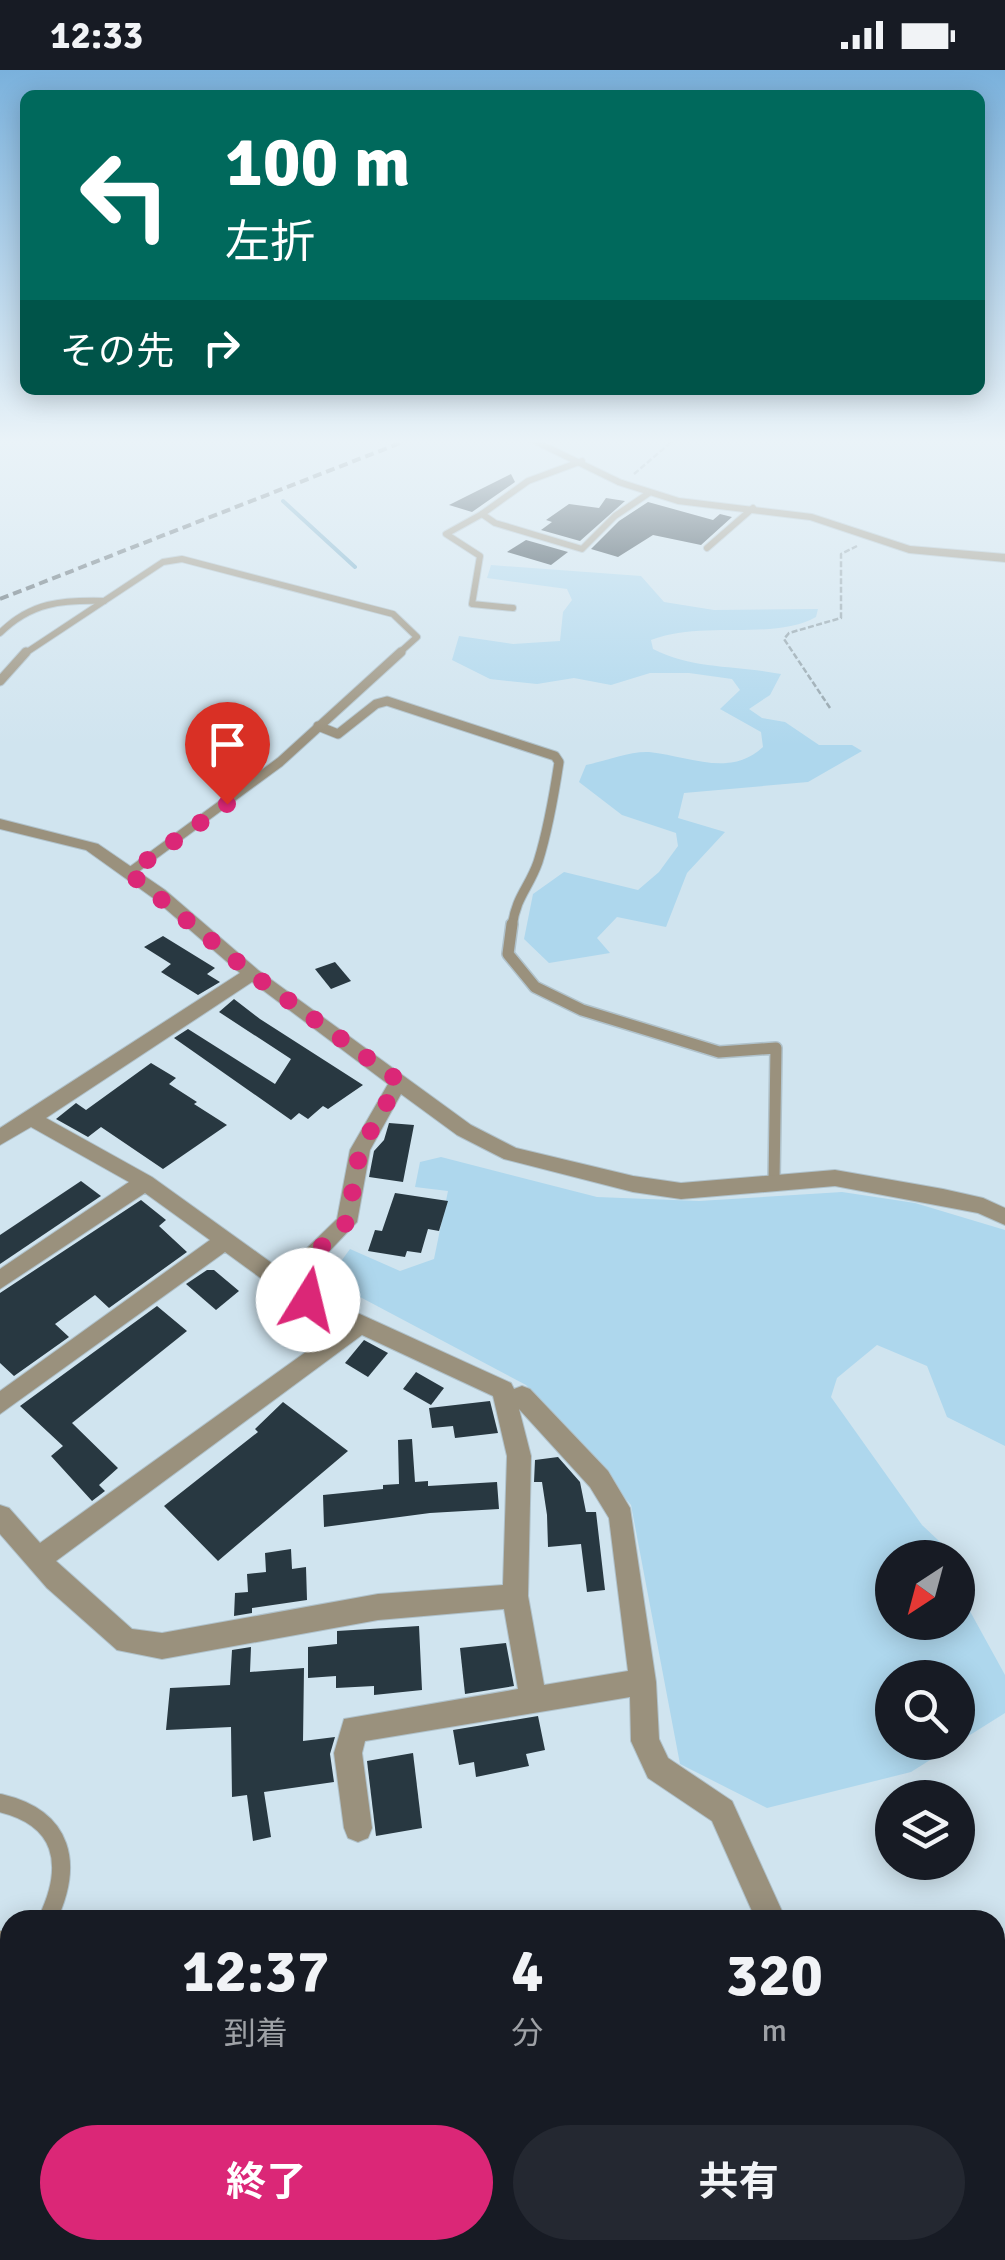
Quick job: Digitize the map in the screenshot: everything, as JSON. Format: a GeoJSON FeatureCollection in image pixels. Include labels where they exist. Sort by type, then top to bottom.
{"type":"FeatureCollection","features":[{"type":"Feature","properties":{"kind":"street"},"geometry":{"type":"LineString","coordinates":[[875,540],[930,553],[983,556],[1005,562]]}},
{"type":"Feature","properties":{"kind":"street"},"geometry":{"type":"LineString","coordinates":[[0,824],[92,847],[252,974],[464,1130],[511,1154],[633,1184],[681,1191],[836,1178],[983,1206],[1005,1217]]}},
{"type":"Feature","properties":{"kind":"street"},"geometry":{"type":"LineString","coordinates":[[0,1138],[252,974]]}},
{"type":"Feature","properties":{"kind":"street"},"geometry":{"type":"LineString","coordinates":[[308,1300],[311,1257],[347,1222],[360,1150],[399,1081]]}},
{"type":"Feature","properties":{"kind":"street"},"geometry":{"type":"LineString","coordinates":[[30,1118],[145,1182],[308,1300],[502,1390],[519,1456],[515,1596],[533,1698]]}},
{"type":"Feature","properties":{"kind":"street"},"geometry":{"type":"LineString","coordinates":[[0,1280],[145,1182]]}},
{"type":"Feature","properties":{"kind":"street"},"geometry":{"type":"LineString","coordinates":[[0,1404],[226,1240]]}},
{"type":"Feature","properties":{"kind":"street"},"geometry":{"type":"LineString","coordinates":[[38,1559],[361,1324]]}},
{"type":"Feature","properties":{"kind":"street"},"geometry":{"type":"LineString","coordinates":[[507,1402],[522,1396],[556,1429],[598,1478],[620,1516],[643,1682],[645,1741],[658,1768],[722,1811],[767,1910]]}},
{"type":"Feature","properties":{"kind":"street"},"geometry":{"type":"LineString","coordinates":[[0,1516],[38,1559],[126,1641],[162,1646],[378,1607],[515,1596]]}},
{"type":"Feature","properties":{"kind":"street"},"geometry":{"type":"LineString","coordinates":[[358,1828],[348,1754],[354,1729],[643,1682]]}},
{"type":"Feature","properties":{"kind":"lane"},"geometry":{"type":"LineString","coordinates":[[456,540],[480,556],[472,604],[512,608]]}},
{"type":"Feature","properties":{"kind":"lane"},"geometry":{"type":"LineString","coordinates":[[553,540],[582,549],[591,540]]}},
{"type":"Feature","properties":{"kind":"lane"},"geometry":{"type":"LineString","coordinates":[[706,548],[715,540]]}},
{"type":"Feature","properties":{"kind":"lane"},"geometry":{"type":"LineString","coordinates":[[0,681],[26,652],[163,562],[182,559],[392,614],[417,636],[227,804],[129,873]]}},
{"type":"Feature","properties":{"kind":"lane"},"geometry":{"type":"LineString","coordinates":[[0,633],[31,605],[60,600],[104,601]]}},
{"type":"Feature","properties":{"kind":"lane"},"geometry":{"type":"LineString","coordinates":[[318,726],[338,734],[376,704],[387,701],[555,756],[556,782],[537,865],[515,903],[508,954],[535,987],[615,1022],[719,1052],[776,1048],[774,1181]]}},
{"type":"Feature","properties":{"kind":"lane"},"geometry":{"type":"LineString","coordinates":[[0,1803],[40,1817],[53,1838],[60,1858],[60,1882],[50,1910]]}},
{"type":"Feature","properties":{"kind":"path"},"geometry":{"type":"LineString","coordinates":[[830,708],[817,694],[807,671],[788,654],[784,639],[789,633],[841,618],[840,554],[862,540]]}},
{"type":"Feature","properties":{"kind":"shaded area"},"geometry":{"type":"Polygon","coordinates":[[[491,565],[641,576],[664,602],[714,610],[818,609],[816,617],[780,628],[693,631],[651,640],[653,649],[684,660],[781,674],[770,695],[749,709],[762,718],[785,722],[819,745],[852,745],[862,751],[808,782],[684,793],[678,818],[725,832],[687,873],[666,927],[617,917],[597,938],[610,953],[549,963],[524,939],[533,894],[564,872],[638,890],[659,872],[678,846],[676,833],[622,815],[579,782],[586,765],[642,752],[709,763],[737,761],[763,747],[761,732],[720,709],[740,690],[732,679],[650,673],[611,685],[574,678],[537,684],[490,679],[452,660],[459,636],[513,644],[560,641],[563,612],[572,600],[567,589],[487,578],[491,565]]]}},
{"type":"Feature","properties":{"kind":"shaded area"},"geometry":{"type":"Polygon","coordinates":[[[441,1157],[597,1197],[699,1201],[842,1192],[915,1203],[1005,1230],[1005,1446],[947,1417],[927,1366],[877,1345],[837,1378],[831,1397],[922,1525],[938,1540],[875,1540],[875,1640],[975,1640],[975,1620],[1005,1675],[1005,1713],[975,1732],[975,1660],[875,1660],[875,1760],[930,1760],[911,1772],[767,1808],[680,1764],[631,1505],[526,1385],[345,1289],[339,1264],[350,1249],[400,1271],[434,1259],[448,1191],[415,1187],[420,1162],[441,1157]]]}},
{"type":"Feature","properties":{"kind":"building"},"geometry":{"type":"Polygon","coordinates":[[[527,540],[568,552],[551,565],[507,552],[527,540]]]}},
{"type":"Feature","properties":{"kind":"building"},"geometry":{"type":"Polygon","coordinates":[[[600,540],[645,540],[618,557],[591,549],[600,540]]]}},
{"type":"Feature","properties":{"kind":"building"},"geometry":{"type":"Polygon","coordinates":[[[678,540],[706,540],[701,545],[678,540]]]}},
{"type":"Feature","properties":{"kind":"building"},"geometry":{"type":"Polygon","coordinates":[[[163,936],[215,968],[207,974],[220,982],[198,995],[161,972],[171,964],[144,947],[163,936]]]}},
{"type":"Feature","properties":{"kind":"building"},"geometry":{"type":"Polygon","coordinates":[[[335,962],[351,981],[331,989],[315,969],[335,962]]]}},
{"type":"Feature","properties":{"kind":"building"},"geometry":{"type":"Polygon","coordinates":[[[234,999],[363,1085],[328,1109],[323,1106],[308,1119],[299,1113],[291,1120],[174,1038],[188,1029],[275,1084],[291,1059],[219,1012],[234,999]]]}},
{"type":"Feature","properties":{"kind":"building"},"geometry":{"type":"Polygon","coordinates":[[[151,1063],[176,1078],[169,1084],[227,1125],[163,1169],[101,1127],[88,1137],[56,1119],[76,1103],[86,1110],[151,1063]]]}},
{"type":"Feature","properties":{"kind":"building"},"geometry":{"type":"Polygon","coordinates":[[[389,1123],[414,1125],[403,1182],[369,1177],[374,1151],[384,1140],[389,1123]]]}},
{"type":"Feature","properties":{"kind":"building"},"geometry":{"type":"Polygon","coordinates":[[[81,1181],[101,1196],[0,1264],[0,1235],[81,1181]]]}},
{"type":"Feature","properties":{"kind":"building"},"geometry":{"type":"Polygon","coordinates":[[[395,1193],[448,1201],[439,1231],[428,1229],[421,1253],[407,1251],[405,1257],[368,1251],[375,1230],[382,1231],[395,1193]]]}},
{"type":"Feature","properties":{"kind":"building"},"geometry":{"type":"Polygon","coordinates":[[[141,1200],[166,1220],[159,1226],[187,1252],[109,1308],[95,1295],[55,1324],[69,1337],[14,1376],[0,1363],[0,1293],[141,1200]]]}},
{"type":"Feature","properties":{"kind":"building"},"geometry":{"type":"Polygon","coordinates":[[[207,1270],[214,1270],[239,1291],[216,1310],[186,1284],[207,1270]]]}},
{"type":"Feature","properties":{"kind":"building"},"geometry":{"type":"Polygon","coordinates":[[[157,1306],[187,1331],[72,1423],[118,1468],[99,1485],[105,1491],[92,1501],[51,1456],[63,1446],[20,1406],[157,1306]]]}},
{"type":"Feature","properties":{"kind":"building"},"geometry":{"type":"Polygon","coordinates":[[[364,1340],[388,1353],[368,1377],[345,1363],[364,1340]]]}},
{"type":"Feature","properties":{"kind":"building"},"geometry":{"type":"Polygon","coordinates":[[[416,1372],[444,1388],[431,1405],[403,1389],[416,1372]]]}},
{"type":"Feature","properties":{"kind":"building"},"geometry":{"type":"Polygon","coordinates":[[[490,1401],[498,1433],[455,1438],[453,1426],[432,1428],[429,1408],[490,1401]]]}},
{"type":"Feature","properties":{"kind":"building"},"geometry":{"type":"Polygon","coordinates":[[[283,1402],[348,1451],[218,1561],[164,1506],[258,1432],[255,1429],[283,1402]]]}},
{"type":"Feature","properties":{"kind":"building"},"geometry":{"type":"Polygon","coordinates":[[[412,1439],[415,1482],[428,1481],[428,1486],[497,1482],[499,1509],[430,1513],[324,1527],[323,1495],[399,1484],[398,1440],[412,1439]]]}},
{"type":"Feature","properties":{"kind":"building"},"geometry":{"type":"Polygon","coordinates":[[[558,1457],[580,1482],[586,1512],[596,1512],[605,1590],[587,1592],[581,1544],[548,1547],[542,1482],[534,1482],[535,1460],[558,1457]]]}},
{"type":"Feature","properties":{"kind":"building"},"geometry":{"type":"Polygon","coordinates":[[[291,1549],[292,1569],[306,1567],[307,1600],[252,1608],[252,1613],[234,1616],[235,1593],[248,1592],[247,1574],[266,1572],[265,1553],[291,1549]]]}},
{"type":"Feature","properties":{"kind":"building"},"geometry":{"type":"Polygon","coordinates":[[[419,1626],[422,1690],[374,1695],[374,1686],[336,1688],[336,1676],[308,1678],[308,1647],[337,1644],[337,1631],[419,1626]]]}},
{"type":"Feature","properties":{"kind":"building"},"geometry":{"type":"Polygon","coordinates":[[[506,1643],[514,1686],[465,1694],[460,1648],[506,1643]]]}},
{"type":"Feature","properties":{"kind":"building"},"geometry":{"type":"Polygon","coordinates":[[[251,1647],[250,1672],[304,1668],[303,1741],[335,1737],[330,1754],[334,1782],[264,1792],[271,1837],[253,1841],[247,1795],[232,1797],[231,1727],[166,1730],[170,1688],[230,1685],[232,1650],[251,1647]]]}},
{"type":"Feature","properties":{"kind":"building"},"geometry":{"type":"Polygon","coordinates":[[[538,1716],[545,1750],[526,1754],[529,1766],[476,1777],[474,1762],[459,1765],[453,1730],[538,1716]]]}},
{"type":"Feature","properties":{"kind":"building"},"geometry":{"type":"Polygon","coordinates":[[[413,1753],[422,1828],[376,1836],[367,1761],[413,1753]]]}},
{"type":"Feature","properties":{"kind":"waterway"},"geometry":{"type":"LineString","coordinates":[[326,540],[355,567]]}},
{"type":"Feature","properties":{"kind":"railway"},"geometry":{"type":"LineString","coordinates":[[0,599],[151,540]]}},
{"type":"Feature","properties":{"kind":"route"},"geometry":{"type":"LineString","coordinates":[[227,804],[129,873],[252,974],[399,1081],[360,1150],[347,1222],[311,1257],[308,1300]]}}]}
